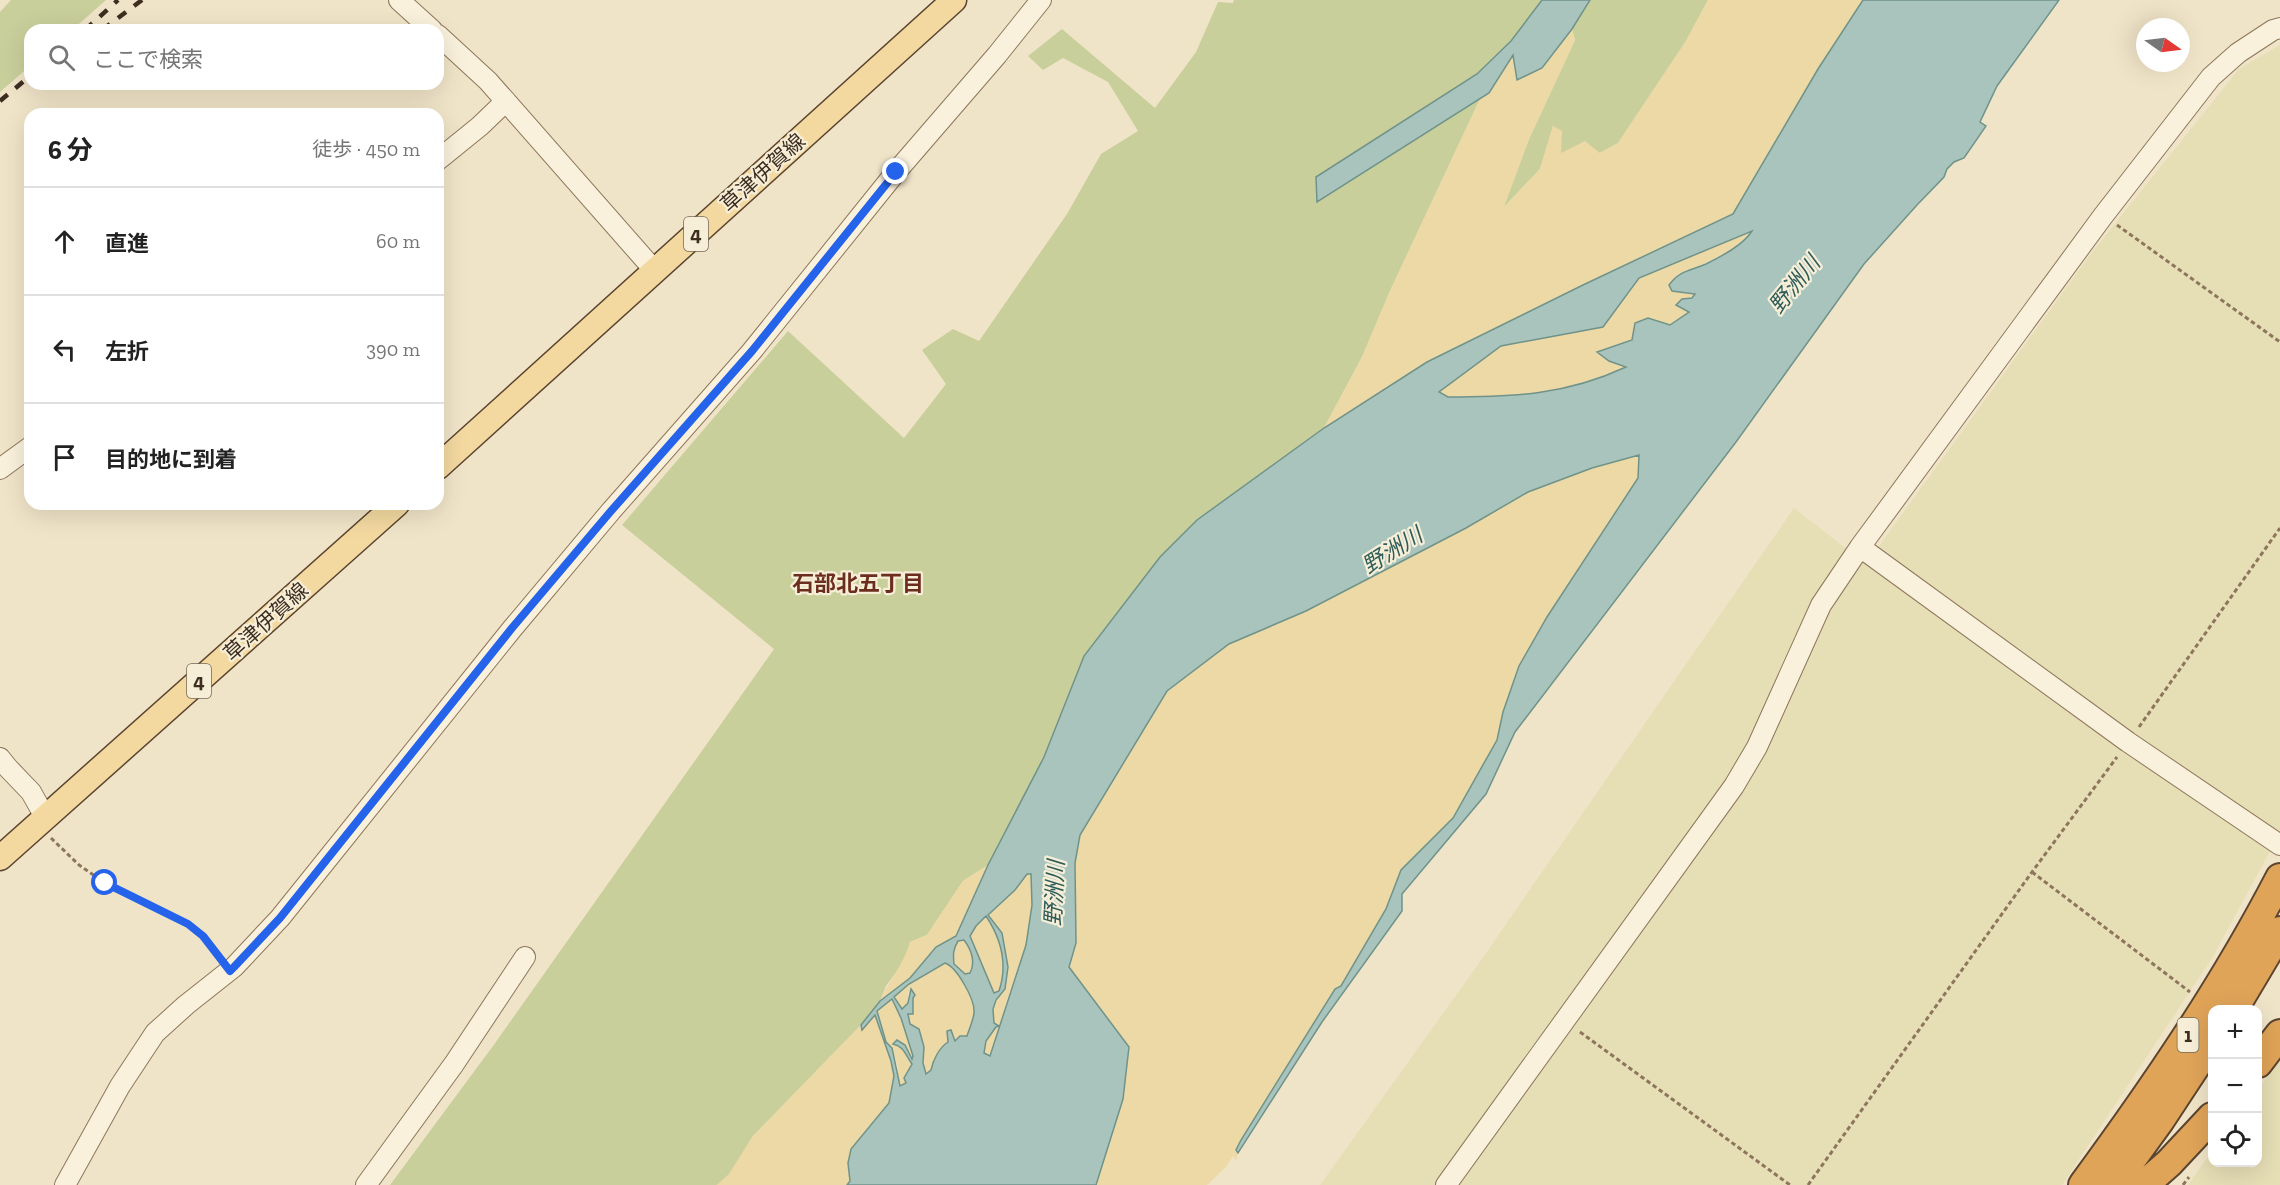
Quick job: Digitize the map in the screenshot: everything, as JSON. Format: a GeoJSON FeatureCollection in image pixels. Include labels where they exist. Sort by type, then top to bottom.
{"type":"FeatureCollection","features":[{"type":"Feature","properties":{"kind":"highway","name":"1"},"geometry":{"type":"LineString","coordinates":[[2222,1005],[2260,916],[2280,878]]}},
{"type":"Feature","properties":{"kind":"highway","name":"1"},"geometry":{"type":"LineString","coordinates":[[2223,1005],[2280,931]]}},
{"type":"Feature","properties":{"kind":"highway","name":"1"},"geometry":{"type":"LineString","coordinates":[[2083,1185],[2208,1025]]}},
{"type":"Feature","properties":{"kind":"highway"},"geometry":{"type":"LineString","coordinates":[[2261,1059],[2280,1034]]}},
{"type":"Feature","properties":{"kind":"highway","name":"1"},"geometry":{"type":"LineString","coordinates":[[2113,1185],[2160,1120],[2208,1047]]}},
{"type":"Feature","properties":{"kind":"highway"},"geometry":{"type":"LineString","coordinates":[[2144,1185],[2169,1163],[2208,1121]]}},
{"type":"Feature","properties":{"kind":"main road","name":"草津伊賀線"},"geometry":{"type":"LineString","coordinates":[[444,462],[954,0]]}},
{"type":"Feature","properties":{"kind":"main road","name":"草津伊賀線"},"geometry":{"type":"LineString","coordinates":[[0,858],[390,510]]}},
{"type":"Feature","properties":{"kind":"street"},"geometry":{"type":"LineString","coordinates":[[399,0],[425,24]]}},
{"type":"Feature","properties":{"kind":"street"},"geometry":{"type":"LineString","coordinates":[[65,1185],[120,1086],[155,1033],[186,1005],[230,971],[280,918],[512,628],[752,351],[896,172],[997,55],[1041,0]]}},
{"type":"Feature","properties":{"kind":"street"},"geometry":{"type":"LineString","coordinates":[[1446,1185],[1734,786],[1757,747],[1821,605],[1860,547],[2103,216],[2211,77],[2238,52],[2272,30],[2280,28]]}},
{"type":"Feature","properties":{"kind":"street"},"geometry":{"type":"LineString","coordinates":[[444,41],[488,81],[655,271]]}},
{"type":"Feature","properties":{"kind":"street"},"geometry":{"type":"LineString","coordinates":[[444,155],[506,101]]}},
{"type":"Feature","properties":{"kind":"street"},"geometry":{"type":"LineString","coordinates":[[0,469],[24,451]]}},
{"type":"Feature","properties":{"kind":"street"},"geometry":{"type":"LineString","coordinates":[[1860,547],[2128,742],[2280,845]]}},
{"type":"Feature","properties":{"kind":"street"},"geometry":{"type":"LineString","coordinates":[[0,758],[31,792],[45,817]]}},
{"type":"Feature","properties":{"kind":"street"},"geometry":{"type":"LineString","coordinates":[[366,1185],[454,1064],[525,957]]}},
{"type":"Feature","properties":{"kind":"path"},"geometry":{"type":"LineString","coordinates":[[2103,216],[2280,342]]}},
{"type":"Feature","properties":{"kind":"path"},"geometry":{"type":"LineString","coordinates":[[1808,1185],[2280,528]]}},
{"type":"Feature","properties":{"kind":"path"},"geometry":{"type":"LineString","coordinates":[[45,817],[49,836],[79,865],[105,883],[188,924],[203,936],[230,971]]}},
{"type":"Feature","properties":{"kind":"path"},"geometry":{"type":"LineString","coordinates":[[2032,872],[2217,1005]]}},
{"type":"Feature","properties":{"kind":"path"},"geometry":{"type":"LineString","coordinates":[[1564,1020],[1790,1185]]}},
{"type":"Feature","properties":{"kind":"shaded area"},"geometry":{"type":"Polygon","coordinates":[[[2280,45],[2280,833],[2212,958],[2062,1185],[1320,1185],[1477,966],[1794,508],[1866,564],[2093,251],[2239,69],[2280,45]]]}},
{"type":"Feature","properties":{"kind":"shaded area"},"geometry":{"type":"Polygon","coordinates":[[[2280,1059],[2280,1185],[2188,1185],[2208,1157],[2208,1167],[2262,1167],[2262,1084],[2280,1059]]]}},
{"type":"Feature","properties":{"kind":"green space"},"geometry":{"type":"Polygon","coordinates":[[[11,0],[106,0],[79,24],[24,24],[24,71],[0,92],[0,12],[11,0]]]}},
{"type":"Feature","properties":{"kind":"green space"},"geometry":{"type":"Polygon","coordinates":[[[1234,0],[1542,0],[1511,41],[1477,74],[1316,177],[1317,202],[1480,99],[1390,291],[1362,357],[1324,428],[1197,520],[1160,557],[1084,656],[1044,757],[988,865],[963,881],[927,935],[910,942],[906,959],[886,986],[880,1001],[861,1025],[753,1136],[729,1175],[717,1185],[390,1185],[493,1046],[774,649],[622,525],[788,331],[904,438],[946,384],[922,350],[953,329],[979,341],[1067,214],[1101,154],[1138,131],[1108,82],[1063,58],[1043,70],[1028,56],[1062,29],[1155,108],[1196,52],[1218,2],[1233,3],[1234,0]]]}},
{"type":"Feature","properties":{"kind":"green space"},"geometry":{"type":"Polygon","coordinates":[[[1590,0],[1708,0],[1686,41],[1618,143],[1600,153],[1561,154],[1553,126],[1540,169],[1503,208],[1529,139],[1575,40],[1572,29],[1590,0]]]}},
{"type":"Feature","properties":{"kind":"sand"},"geometry":{"type":"Polygon","coordinates":[[[1708,0],[1863,0],[1818,69],[1733,214],[1583,285],[1324,428],[1362,357],[1390,291],[1480,99],[1489,93],[1514,54],[1517,80],[1542,68],[1572,29],[1575,40],[1529,139],[1504,207],[1540,169],[1553,126],[1562,131],[1561,153],[1585,141],[1600,153],[1618,143],[1686,41],[1708,0]]]}},
{"type":"Feature","properties":{"kind":"sand"},"geometry":{"type":"Polygon","coordinates":[[[1754,230],[1737,245],[1718,257],[1677,274],[1695,294],[1693,298],[1677,305],[1690,311],[1670,325],[1648,318],[1632,340],[1597,352],[1609,361],[1627,367],[1583,384],[1518,395],[1448,397],[1438,392],[1501,346],[1603,327],[1639,278],[1754,230]]]}},
{"type":"Feature","properties":{"kind":"sand"},"geometry":{"type":"Polygon","coordinates":[[[1639,455],[1638,478],[1547,617],[1519,666],[1503,712],[1497,740],[1453,818],[1401,870],[1386,909],[1341,986],[1335,990],[1241,1140],[1236,1149],[1238,1153],[1236,1161],[1233,1156],[1225,1168],[1207,1185],[1096,1185],[1123,1099],[1068,967],[1076,943],[1075,863],[1080,835],[1167,691],[1229,644],[1306,611],[1466,528],[1528,492],[1592,468],[1639,455]]]}},
{"type":"Feature","properties":{"kind":"sand"},"geometry":{"type":"Polygon","coordinates":[[[988,865],[956,936],[936,947],[910,978],[880,1001],[904,958],[910,942],[927,935],[963,881],[988,865]]]}},
{"type":"Feature","properties":{"kind":"sand"},"geometry":{"type":"Polygon","coordinates":[[[1027,874],[1031,874],[1032,905],[1026,945],[1005,1005],[1002,1024],[991,1056],[984,1053],[986,1041],[996,1027],[993,1016],[994,1006],[1005,989],[1002,933],[988,915],[1027,874]]]}},
{"type":"Feature","properties":{"kind":"sand"},"geometry":{"type":"Polygon","coordinates":[[[986,915],[996,933],[1003,961],[1002,981],[999,991],[994,993],[970,935],[986,915]]]}},
{"type":"Feature","properties":{"kind":"sand"},"geometry":{"type":"Polygon","coordinates":[[[964,940],[973,960],[970,973],[965,974],[954,964],[957,944],[964,940]]]}},
{"type":"Feature","properties":{"kind":"sand"},"geometry":{"type":"Polygon","coordinates":[[[945,963],[955,971],[964,984],[971,999],[974,1018],[967,1036],[956,1041],[952,1036],[933,1062],[931,1070],[925,1074],[923,1048],[908,1013],[913,1002],[911,990],[908,993],[908,1003],[901,1009],[894,997],[909,984],[945,963]]]}},
{"type":"Feature","properties":{"kind":"sand"},"geometry":{"type":"Polygon","coordinates":[[[892,998],[913,1056],[912,1060],[905,1045],[894,1045],[903,1050],[912,1064],[904,1078],[906,1083],[900,1086],[897,1079],[898,1067],[892,1048],[886,1042],[877,1011],[892,998]]]}},
{"type":"Feature","properties":{"kind":"sand"},"geometry":{"type":"Polygon","coordinates":[[[874,1014],[894,1076],[889,1103],[851,1149],[848,1163],[850,1181],[847,1185],[717,1185],[729,1174],[753,1136],[861,1025],[862,1029],[874,1014]]]}},
{"type":"Feature","properties":{"kind":"water"},"geometry":{"type":"Polygon","coordinates":[[[1542,0],[1590,0],[1572,29],[1542,68],[1517,80],[1513,55],[1489,93],[1317,202],[1316,177],[1477,74],[1511,41],[1542,0]]]}},
{"type":"Feature","properties":{"kind":"water","name":"野洲川"},"geometry":{"type":"Polygon","coordinates":[[[1863,0],[2059,0],[1997,86],[1980,122],[1986,126],[1964,158],[1954,162],[1947,169],[1944,177],[1864,264],[1736,442],[1515,732],[1486,794],[1402,894],[1402,911],[1322,1022],[1238,1153],[1236,1150],[1241,1140],[1335,989],[1341,986],[1386,909],[1401,870],[1453,818],[1497,740],[1503,712],[1519,666],[1547,617],[1638,478],[1639,455],[1592,468],[1528,492],[1466,528],[1306,611],[1229,644],[1167,691],[1080,835],[1075,863],[1076,943],[1069,967],[1129,1047],[1123,1099],[1096,1185],[847,1185],[850,1181],[848,1163],[851,1149],[889,1103],[894,1076],[875,1015],[862,1030],[861,1025],[880,1001],[910,978],[936,947],[956,936],[988,865],[1044,757],[1084,656],[1160,557],[1197,520],[1324,428],[1427,362],[1733,214],[1818,69],[1863,0]],[[1752,231],[1639,278],[1603,327],[1501,346],[1439,392],[1448,397],[1517,395],[1582,384],[1626,367],[1609,361],[1597,352],[1632,340],[1635,323],[1648,318],[1670,325],[1689,312],[1676,305],[1682,299],[1692,298],[1695,294],[1672,291],[1669,285],[1681,274],[1732,250],[1752,231]],[[1027,874],[1015,890],[988,915],[1002,933],[1008,967],[1005,989],[996,1000],[993,1009],[994,1023],[999,1026],[986,1041],[984,1053],[990,1056],[1026,945],[1032,905],[1031,874],[1027,874]],[[986,916],[970,936],[994,993],[999,991],[1003,971],[1002,952],[996,934],[986,916]],[[964,940],[956,944],[954,964],[965,974],[970,973],[973,960],[969,947],[964,940]],[[945,963],[909,984],[894,997],[902,1009],[908,1003],[911,989],[915,995],[913,1014],[908,1014],[910,1024],[919,1029],[924,1047],[923,1063],[926,1074],[931,1070],[939,1051],[948,1042],[947,1031],[951,1030],[955,1041],[960,1036],[967,1036],[974,1015],[972,1000],[960,977],[945,963]],[[892,999],[877,1011],[886,1042],[892,1048],[900,1086],[906,1083],[904,1078],[912,1064],[902,1049],[893,1044],[897,1040],[905,1045],[912,1059],[913,1056],[901,1018],[892,999]]]}},
{"type":"Feature","properties":{"kind":"railway"},"geometry":{"type":"LineString","coordinates":[[92,24],[118,0]]}},
{"type":"Feature","properties":{"kind":"railway"},"geometry":{"type":"LineString","coordinates":[[110,24],[142,0]]}},
{"type":"Feature","properties":{"kind":"railway"},"geometry":{"type":"LineString","coordinates":[[0,101],[24,81]]}},
{"type":"Feature","properties":{"kind":"district","name":"石部北五丁目"},"geometry":{"type":"Point","coordinates":[858,583]}},
{"type":"Feature","properties":{"kind":"route"},"geometry":{"type":"LineString","coordinates":[[105,883],[188,924],[203,936],[230,971],[280,918],[512,628],[752,351],[896,172]]}}]}
